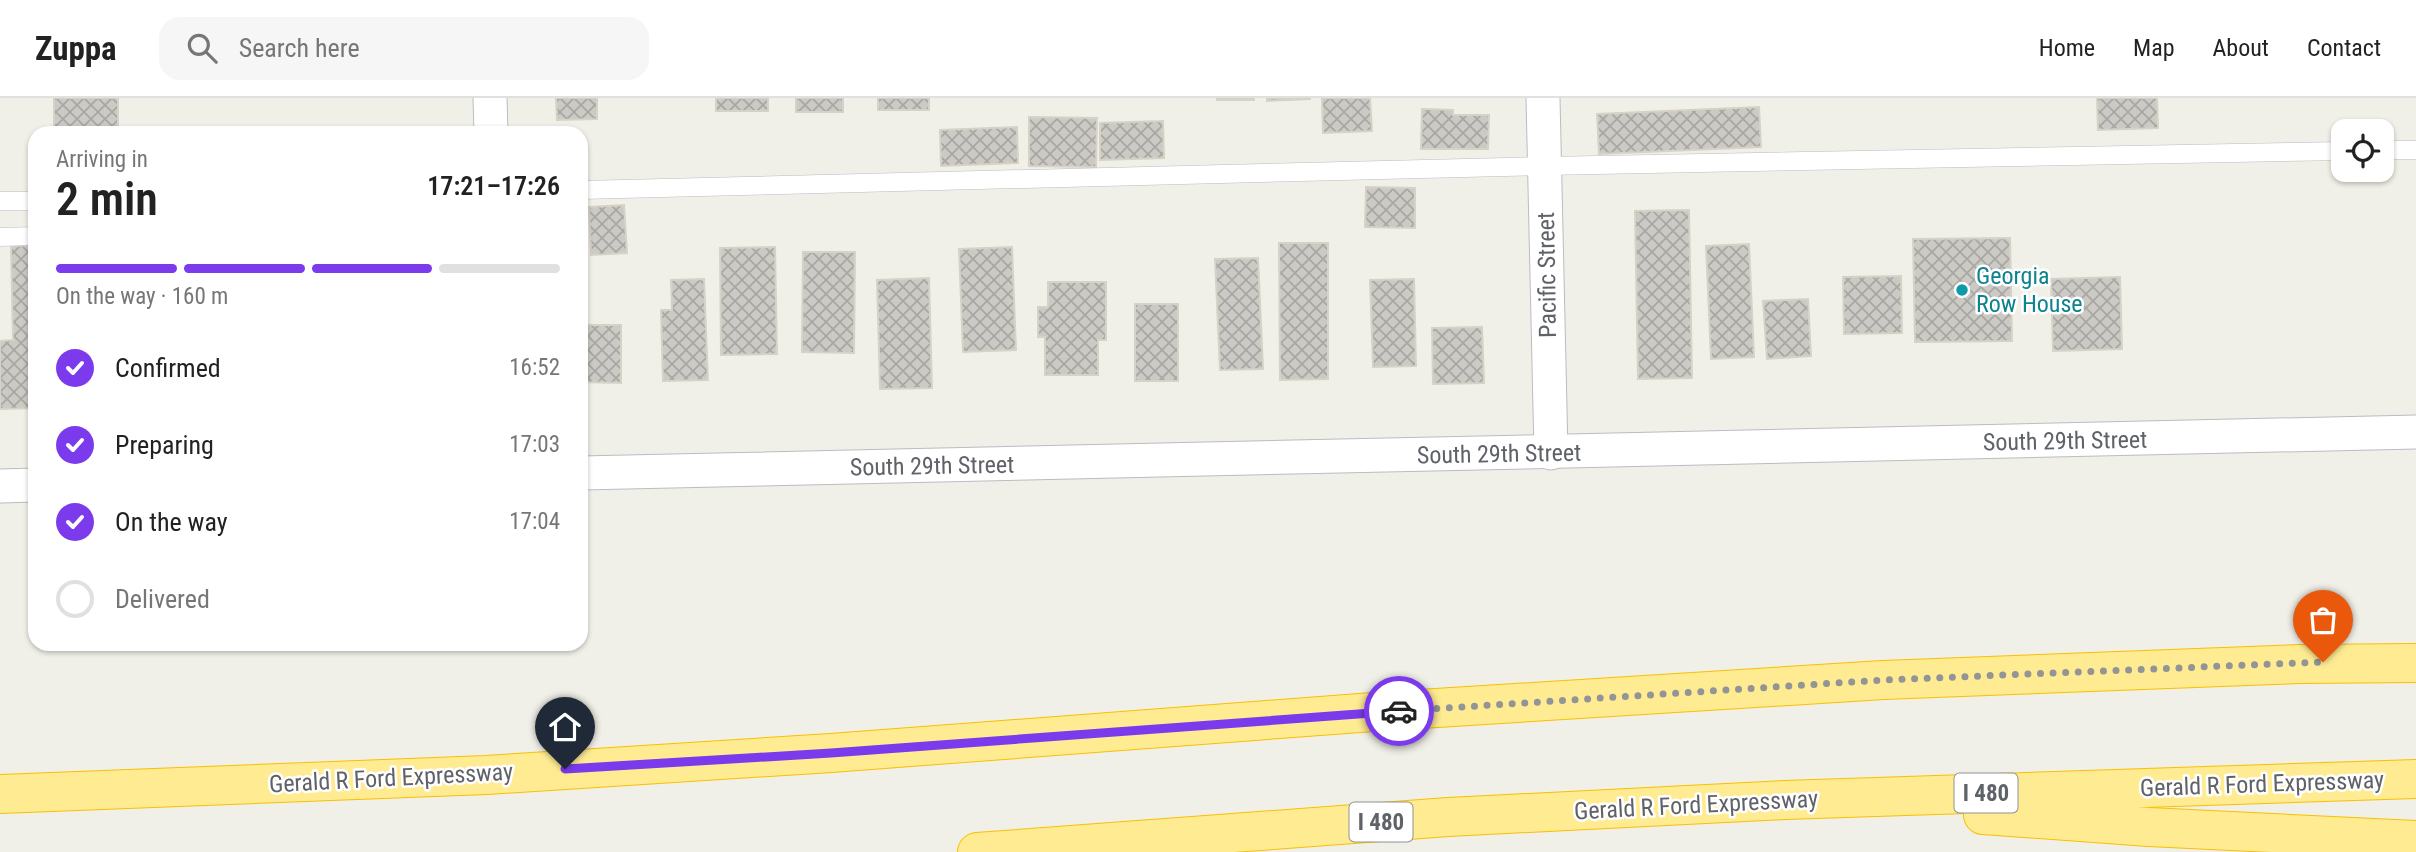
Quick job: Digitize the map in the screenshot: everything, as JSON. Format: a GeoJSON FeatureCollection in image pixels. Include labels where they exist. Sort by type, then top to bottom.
{"type":"FeatureCollection","features":[{"type":"Feature","properties":{"kind":"highway"},"geometry":{"type":"LineString","coordinates":[[2300,664],[2416,652]]}},
{"type":"Feature","properties":{"kind":"highway","name":"Gerald R Ford Expressway"},"geometry":{"type":"LineString","coordinates":[[0,794],[485,775],[831,753],[1373,712],[1883,680],[2300,664],[2416,663]]}},
{"type":"Feature","properties":{"kind":"highway","name":"Gerald R Ford Expressway"},"geometry":{"type":"LineString","coordinates":[[977,852],[1448,817],[1786,800],[2416,779]]}},
{"type":"Feature","properties":{"kind":"highway"},"geometry":{"type":"LineString","coordinates":[[1786,800],[2134,826],[2416,840]]}},
{"type":"Feature","properties":{"kind":"street"},"geometry":{"type":"LineString","coordinates":[[490,98],[491,126]]}},
{"type":"Feature","properties":{"kind":"street","name":"Pacific Street"},"geometry":{"type":"LineString","coordinates":[[1543,98],[1551,453]]}},
{"type":"Feature","properties":{"kind":"street","name":"South 29th Street"},"geometry":{"type":"LineString","coordinates":[[588,474],[2416,432]]}},
{"type":"Feature","properties":{"kind":"street"},"geometry":{"type":"LineString","coordinates":[[0,485],[28,485]]}},
{"type":"Feature","properties":{"kind":"lane"},"geometry":{"type":"LineString","coordinates":[[2394,150],[2416,149]]}},
{"type":"Feature","properties":{"kind":"lane"},"geometry":{"type":"LineString","coordinates":[[588,190],[1545,166],[2331,151]]}},
{"type":"Feature","properties":{"kind":"lane"},"geometry":{"type":"LineString","coordinates":[[0,201],[28,201]]}},
{"type":"Feature","properties":{"kind":"lane"},"geometry":{"type":"LineString","coordinates":[[0,237],[28,236]]}},
{"type":"Feature","properties":{"kind":"building"},"geometry":{"type":"Polygon","coordinates":[[[54,98],[118,98],[118,126],[54,126],[54,98]]]}},
{"type":"Feature","properties":{"kind":"building"},"geometry":{"type":"Polygon","coordinates":[[[556,98],[597,98],[597,119],[557,120],[556,98]]]}},
{"type":"Feature","properties":{"kind":"building"},"geometry":{"type":"Polygon","coordinates":[[[716,98],[768,98],[768,111],[716,111],[716,98]]]}},
{"type":"Feature","properties":{"kind":"building"},"geometry":{"type":"Polygon","coordinates":[[[796,98],[843,98],[843,112],[796,112],[796,98]]]}},
{"type":"Feature","properties":{"kind":"building"},"geometry":{"type":"Polygon","coordinates":[[[878,98],[929,98],[929,110],[878,110],[878,98]]]}},
{"type":"Feature","properties":{"kind":"building"},"geometry":{"type":"Polygon","coordinates":[[[1254,98],[1254,100],[1217,100],[1254,98]]]}},
{"type":"Feature","properties":{"kind":"building"},"geometry":{"type":"Polygon","coordinates":[[[1267,98],[1310,98],[1310,99],[1267,101],[1267,98]]]}},
{"type":"Feature","properties":{"kind":"building"},"geometry":{"type":"Polygon","coordinates":[[[1322,98],[1370,98],[1372,131],[1323,133],[1322,98]]]}},
{"type":"Feature","properties":{"kind":"building"},"geometry":{"type":"Polygon","coordinates":[[[2097,98],[2157,98],[2158,128],[2098,130],[2097,98]]]}},
{"type":"Feature","properties":{"kind":"building"},"geometry":{"type":"Polygon","coordinates":[[[1759,107],[1761,147],[1599,154],[1597,114],[1759,107]]]}},
{"type":"Feature","properties":{"kind":"building"},"geometry":{"type":"Polygon","coordinates":[[[1422,109],[1453,110],[1453,115],[1489,115],[1488,149],[1421,149],[1422,109]]]}},
{"type":"Feature","properties":{"kind":"building"},"geometry":{"type":"Polygon","coordinates":[[[1029,117],[1097,118],[1096,167],[1029,166],[1029,117]]]}},
{"type":"Feature","properties":{"kind":"building"},"geometry":{"type":"Polygon","coordinates":[[[1163,121],[1164,158],[1100,160],[1100,123],[1163,121]]]}},
{"type":"Feature","properties":{"kind":"building"},"geometry":{"type":"Polygon","coordinates":[[[1017,127],[1018,163],[941,166],[940,130],[1017,127]]]}},
{"type":"Feature","properties":{"kind":"building"},"geometry":{"type":"Polygon","coordinates":[[[1366,187],[1415,188],[1415,228],[1365,227],[1366,187]]]}},
{"type":"Feature","properties":{"kind":"building"},"geometry":{"type":"Polygon","coordinates":[[[624,205],[627,253],[591,255],[589,207],[624,205]]]}},
{"type":"Feature","properties":{"kind":"building"},"geometry":{"type":"Polygon","coordinates":[[[1689,210],[1692,378],[1638,379],[1635,211],[1689,210]]]}},
{"type":"Feature","properties":{"kind":"building","name":"Georgia Row House"},"geometry":{"type":"Polygon","coordinates":[[[2010,238],[2012,341],[1915,342],[1913,239],[2010,238]]]}},
{"type":"Feature","properties":{"kind":"building"},"geometry":{"type":"Polygon","coordinates":[[[1279,243],[1328,243],[1328,379],[1280,380],[1279,243]]]}},
{"type":"Feature","properties":{"kind":"building"},"geometry":{"type":"Polygon","coordinates":[[[1749,244],[1754,357],[1711,359],[1706,246],[1749,244]]]}},
{"type":"Feature","properties":{"kind":"building"},"geometry":{"type":"Polygon","coordinates":[[[28,245],[28,408],[0,409],[0,341],[13,340],[11,246],[28,245]]]}},
{"type":"Feature","properties":{"kind":"building"},"geometry":{"type":"Polygon","coordinates":[[[775,247],[777,354],[721,355],[720,248],[775,247]]]}},
{"type":"Feature","properties":{"kind":"building"},"geometry":{"type":"Polygon","coordinates":[[[1012,247],[1016,350],[963,352],[959,249],[1012,247]]]}},
{"type":"Feature","properties":{"kind":"building"},"geometry":{"type":"Polygon","coordinates":[[[803,252],[855,252],[854,353],[802,352],[803,252]]]}},
{"type":"Feature","properties":{"kind":"building"},"geometry":{"type":"Polygon","coordinates":[[[1258,258],[1263,369],[1220,370],[1215,259],[1258,258]]]}},
{"type":"Feature","properties":{"kind":"building"},"geometry":{"type":"Polygon","coordinates":[[[1901,276],[1902,333],[1844,334],[1843,277],[1901,276]]]}},
{"type":"Feature","properties":{"kind":"building"},"geometry":{"type":"Polygon","coordinates":[[[2120,277],[2122,349],[2053,351],[2051,279],[2120,277]]]}},
{"type":"Feature","properties":{"kind":"building"},"geometry":{"type":"Polygon","coordinates":[[[929,278],[932,388],[880,389],[877,280],[929,278]]]}},
{"type":"Feature","properties":{"kind":"building"},"geometry":{"type":"Polygon","coordinates":[[[704,279],[708,380],[663,381],[661,310],[672,310],[671,280],[704,279]]]}},
{"type":"Feature","properties":{"kind":"building"},"geometry":{"type":"Polygon","coordinates":[[[1414,279],[1416,366],[1373,367],[1370,280],[1414,279]]]}},
{"type":"Feature","properties":{"kind":"building"},"geometry":{"type":"Polygon","coordinates":[[[1048,282],[1106,282],[1106,340],[1098,340],[1098,375],[1045,375],[1045,337],[1038,337],[1038,307],[1048,307],[1048,282]]]}},
{"type":"Feature","properties":{"kind":"building"},"geometry":{"type":"Polygon","coordinates":[[[1808,299],[1811,356],[1767,359],[1763,301],[1808,299]]]}},
{"type":"Feature","properties":{"kind":"building"},"geometry":{"type":"Polygon","coordinates":[[[1135,304],[1178,304],[1178,381],[1135,381],[1135,304]]]}},
{"type":"Feature","properties":{"kind":"building"},"geometry":{"type":"Polygon","coordinates":[[[588,325],[621,325],[621,383],[588,382],[588,325]]]}},
{"type":"Feature","properties":{"kind":"building"},"geometry":{"type":"Polygon","coordinates":[[[1482,327],[1484,383],[1433,384],[1432,328],[1482,327]]]}},
{"type":"Feature","properties":{"kind":"way so far"},"geometry":{"type":"LineString","coordinates":[[1399,711],[1883,680],[2323,662]]}},
{"type":"Feature","properties":{"kind":"place","name":"Georgia Row House"},"geometry":{"type":"Point","coordinates":[1962,290]}},
{"type":"Feature","properties":{"kind":"route"},"geometry":{"type":"LineString","coordinates":[[565,769],[831,753],[1399,711]]}}]}
